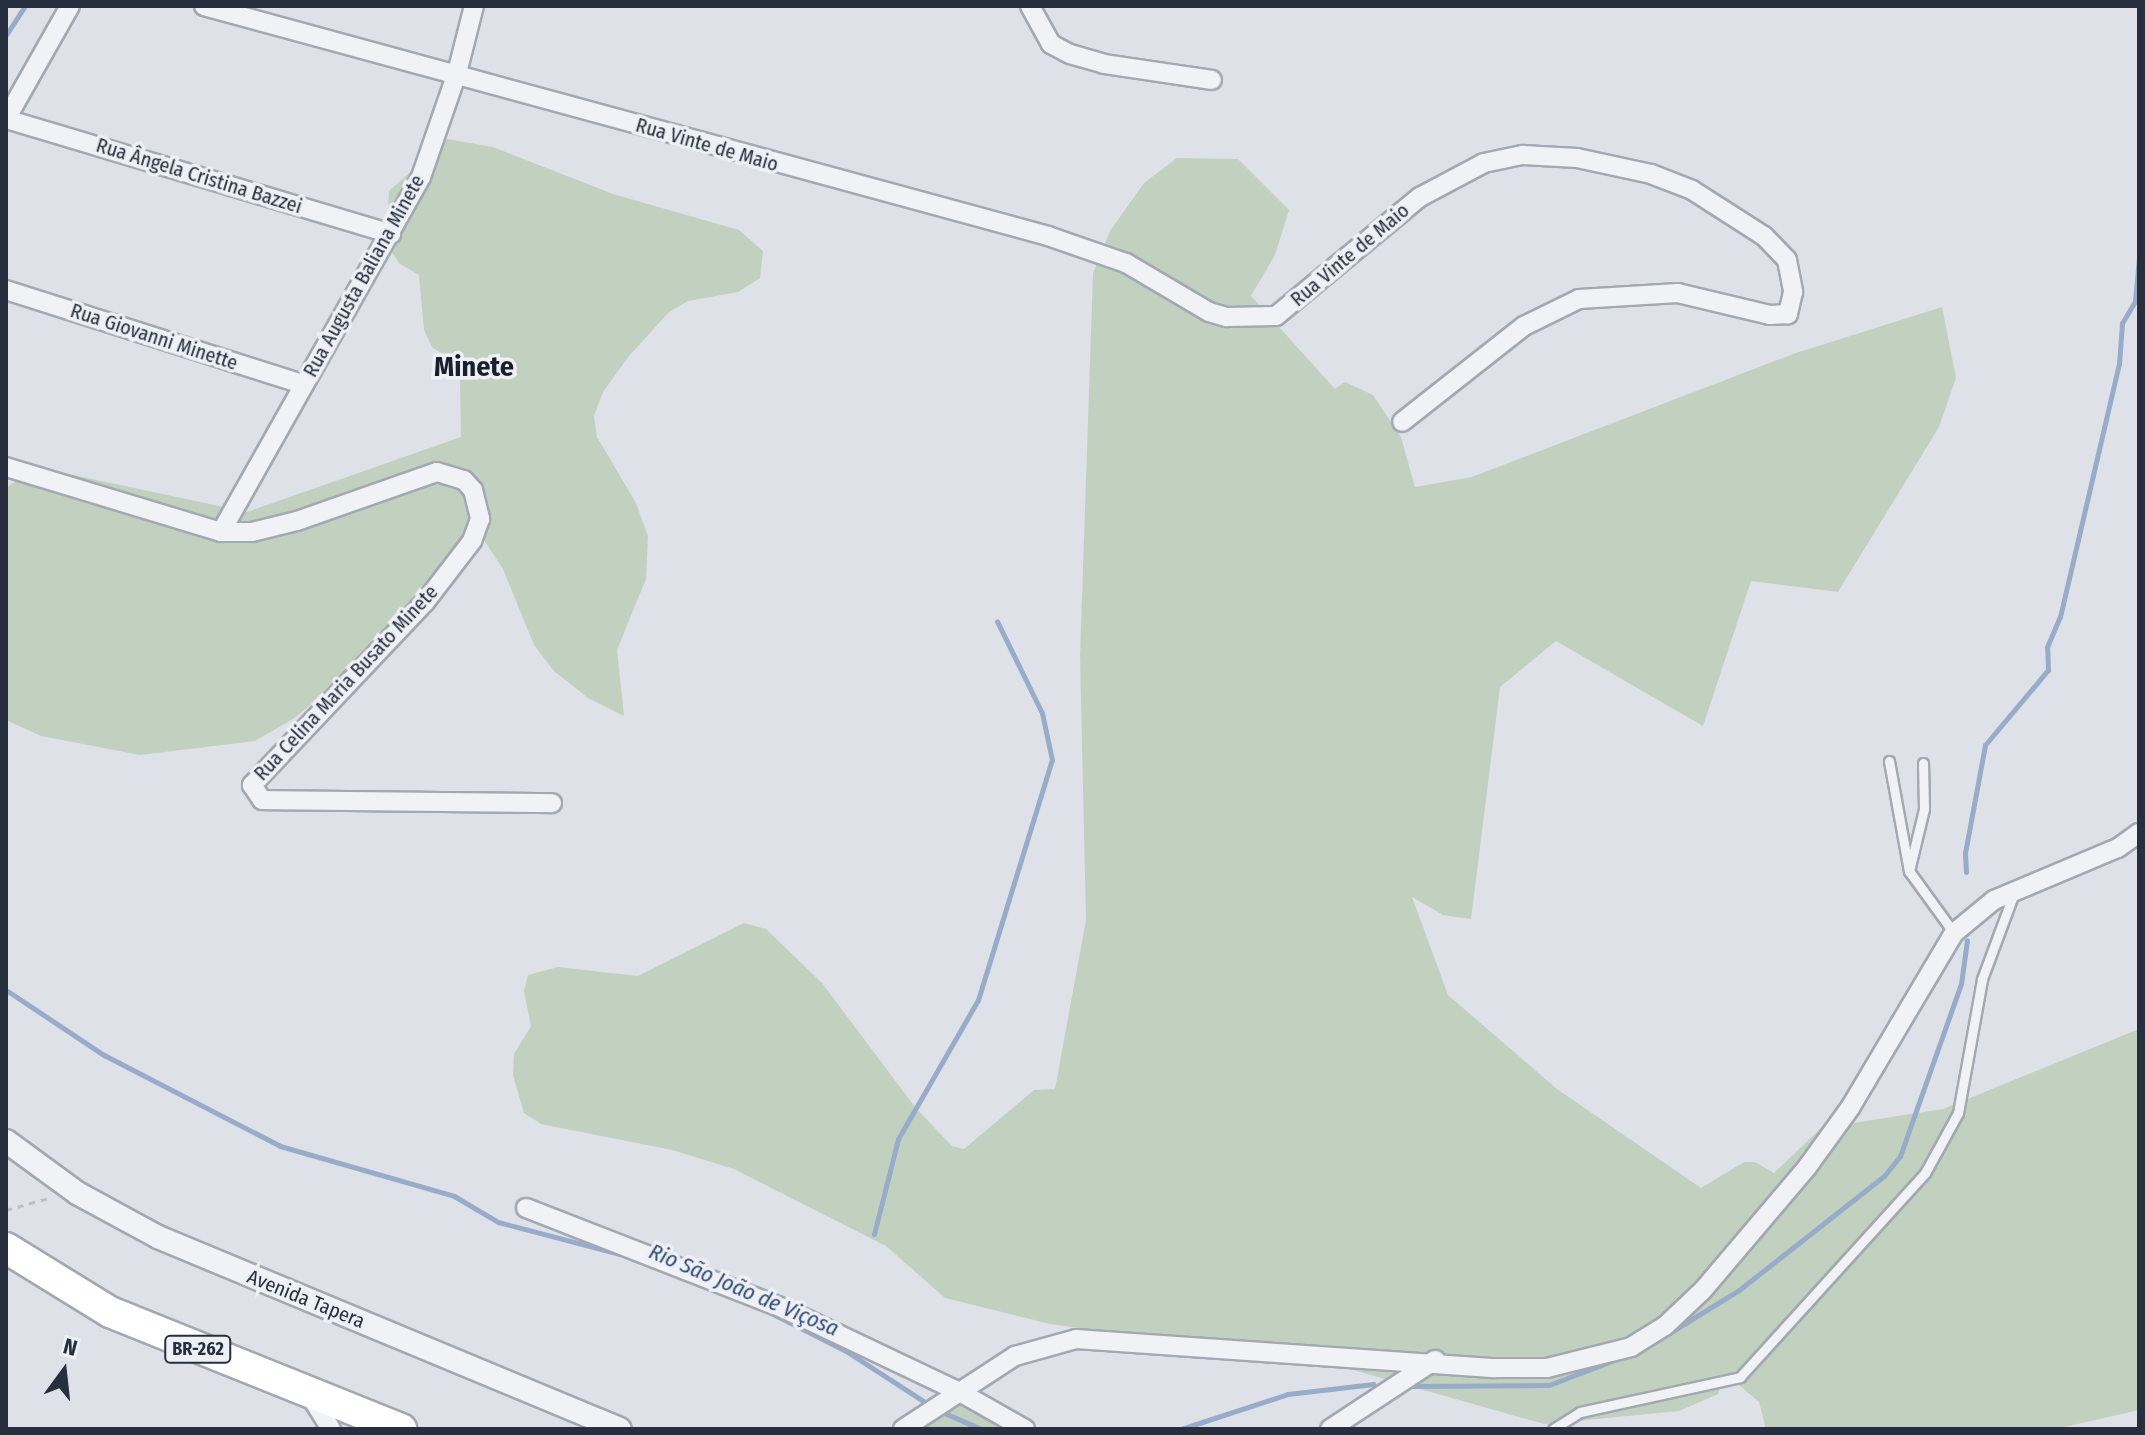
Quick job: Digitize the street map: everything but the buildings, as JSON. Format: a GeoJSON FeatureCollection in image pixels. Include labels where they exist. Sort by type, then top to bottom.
{"type":"FeatureCollection","features":[{"type":"Feature","properties":{"kind":"highway","name":"BR-262"},"geometry":{"type":"LineString","coordinates":[[7,1249],[110,1312],[401,1429]]}},
{"type":"Feature","properties":{"kind":"street"},"geometry":{"type":"LineString","coordinates":[[6,119],[70,6]]}},
{"type":"Feature","properties":{"kind":"street","name":"Rua Vinte de Maio"},"geometry":{"type":"LineString","coordinates":[[204,6],[1095,250],[1227,317],[1276,316],[1420,197],[1484,163],[1523,155],[1577,158],[1651,174],[1692,190],[1764,236],[1787,260],[1793,292],[1788,314],[1770,315],[1678,293],[1579,299],[1524,326],[1402,422]]}},
{"type":"Feature","properties":{"kind":"street","name":"Rua Augusta Baliana Minete"},"geometry":{"type":"LineString","coordinates":[[221,532],[421,177],[457,73],[474,6]]}},
{"type":"Feature","properties":{"kind":"street"},"geometry":{"type":"LineString","coordinates":[[1030,6],[1051,44],[1070,54],[1104,64],[1212,80]]}},
{"type":"Feature","properties":{"kind":"street","name":"Rua Ângela Cristina Bazzei"},"geometry":{"type":"LineString","coordinates":[[6,119],[391,234]]}},
{"type":"Feature","properties":{"kind":"street","name":"Rua Giovanni Minette"},"geometry":{"type":"LineString","coordinates":[[6,290],[303,384]]}},
{"type":"Feature","properties":{"kind":"street","name":"Rua Celina Maria Busato Minete"},"geometry":{"type":"LineString","coordinates":[[6,467],[221,532],[252,532],[297,521],[437,472],[464,480],[473,490],[480,519],[472,541],[425,602],[252,785],[262,800],[552,803]]}},
{"type":"Feature","properties":{"kind":"street"},"geometry":{"type":"LineString","coordinates":[[903,1429],[1015,1356],[1076,1339],[1547,1368],[1619,1352],[1665,1326],[1703,1290],[1829,1139],[1954,933],[2016,889],[2118,848],[2139,833]]}},
{"type":"Feature","properties":{"kind":"street","name":"Avenida Tapera"},"geometry":{"type":"LineString","coordinates":[[6,1141],[77,1193],[158,1237],[620,1429]]}},
{"type":"Feature","properties":{"kind":"street"},"geometry":{"type":"LineString","coordinates":[[526,1208],[732,1287],[958,1391],[1025,1429]]}},
{"type":"Feature","properties":{"kind":"street"},"geometry":{"type":"LineString","coordinates":[[1330,1429],[1435,1360]]}},
{"type":"Feature","properties":{"kind":"street"},"geometry":{"type":"LineString","coordinates":[[307,1392],[331,1429]]}},
{"type":"Feature","properties":{"kind":"lane"},"geometry":{"type":"LineString","coordinates":[[1889,761],[1909,871],[1954,933]]}},
{"type":"Feature","properties":{"kind":"lane"},"geometry":{"type":"LineString","coordinates":[[1909,871],[1924,809],[1923,763]]}},
{"type":"Feature","properties":{"kind":"lane"},"geometry":{"type":"LineString","coordinates":[[1553,1429],[1580,1412],[1740,1377],[1925,1173],[1958,1113],[1982,979],[2016,889]]}},
{"type":"Feature","properties":{"kind":"path"},"geometry":{"type":"LineString","coordinates":[[6,1210],[60,1195],[68,1201],[77,1193]]}},
{"type":"Feature","properties":{"kind":"green space"},"geometry":{"type":"Polygon","coordinates":[[[447,139],[493,147],[613,194],[739,230],[763,251],[760,278],[738,292],[688,301],[669,312],[629,356],[603,392],[594,416],[597,437],[636,503],[648,536],[646,579],[617,650],[624,716],[588,698],[554,671],[534,645],[503,569],[474,525],[365,660],[293,719],[255,741],[140,755],[41,736],[6,720],[6,488],[36,467],[247,512],[461,437],[460,378],[453,361],[432,347],[424,330],[419,275],[400,264],[391,251],[388,216],[389,191],[447,139]]]}},
{"type":"Feature","properties":{"kind":"green space"},"geometry":{"type":"Polygon","coordinates":[[[1177,158],[1238,159],[1289,210],[1275,255],[1251,296],[1335,389],[1345,382],[1373,395],[1401,437],[1415,487],[1472,477],[1796,353],[1942,307],[1956,378],[1939,427],[1838,592],[1751,581],[1703,726],[1556,641],[1500,687],[1471,919],[1443,915],[1412,897],[1448,995],[1557,1089],[1701,1188],[1744,1162],[1755,1162],[1774,1173],[1821,1128],[1943,1109],[2139,1029],[2139,1410],[2056,1429],[1766,1429],[1759,1402],[1726,1374],[1718,1394],[1679,1411],[1544,1424],[1332,1364],[1050,1324],[945,1298],[886,1246],[734,1169],[672,1150],[541,1124],[524,1113],[513,1075],[514,1054],[531,1026],[524,991],[528,975],[558,967],[638,976],[744,923],[766,929],[822,983],[915,1107],[952,1146],[964,1149],[1034,1090],[1055,1089],[1086,920],[1080,656],[1093,273],[1110,231],[1144,183],[1177,158]]]}},
{"type":"Feature","properties":{"kind":"green space"},"geometry":{"type":"Polygon","coordinates":[[[949,1390],[1031,1429],[909,1429],[928,1398],[949,1390]]]}},
{"type":"Feature","properties":{"kind":"waterway","name":"Rio São João de Viçosa"},"geometry":{"type":"LineString","coordinates":[[6,35],[25,6]]}},
{"type":"Feature","properties":{"kind":"waterway"},"geometry":{"type":"LineString","coordinates":[[1966,872],[1965,853],[1985,745],[2048,670],[2047,647],[2060,617],[2119,364],[2122,323],[2135,301],[2139,258]]}},
{"type":"Feature","properties":{"kind":"waterway"},"geometry":{"type":"LineString","coordinates":[[874,1234],[898,1139],[978,1000],[1052,760],[1042,713],[997,621]]}},
{"type":"Feature","properties":{"kind":"waterway"},"geometry":{"type":"LineString","coordinates":[[1666,1335],[1739,1290],[1884,1176],[1900,1156],[1961,984],[1967,940]]}},
{"type":"Feature","properties":{"kind":"waterway","name":"Rio São João de Viçosa"},"geometry":{"type":"LineString","coordinates":[[6,990],[104,1055],[280,1146],[454,1196],[498,1222],[620,1254]]}},
{"type":"Feature","properties":{"kind":"waterway","name":"Rio São João de Viçosa"},"geometry":{"type":"LineString","coordinates":[[771,1313],[846,1351],[931,1406]]}},
{"type":"Feature","properties":{"kind":"waterway"},"geometry":{"type":"LineString","coordinates":[[1412,1386],[1549,1385],[1622,1357]]}},
{"type":"Feature","properties":{"kind":"waterway"},"geometry":{"type":"LineString","coordinates":[[1181,1429],[1288,1394],[1373,1384]]}},
{"type":"Feature","properties":{"kind":"waterway","name":"Rio São João de Viçosa"},"geometry":{"type":"LineString","coordinates":[[940,1411],[981,1429]]}},
{"type":"Feature","properties":{"kind":"district","name":"Minete"},"geometry":{"type":"Point","coordinates":[474,367]}}]}
